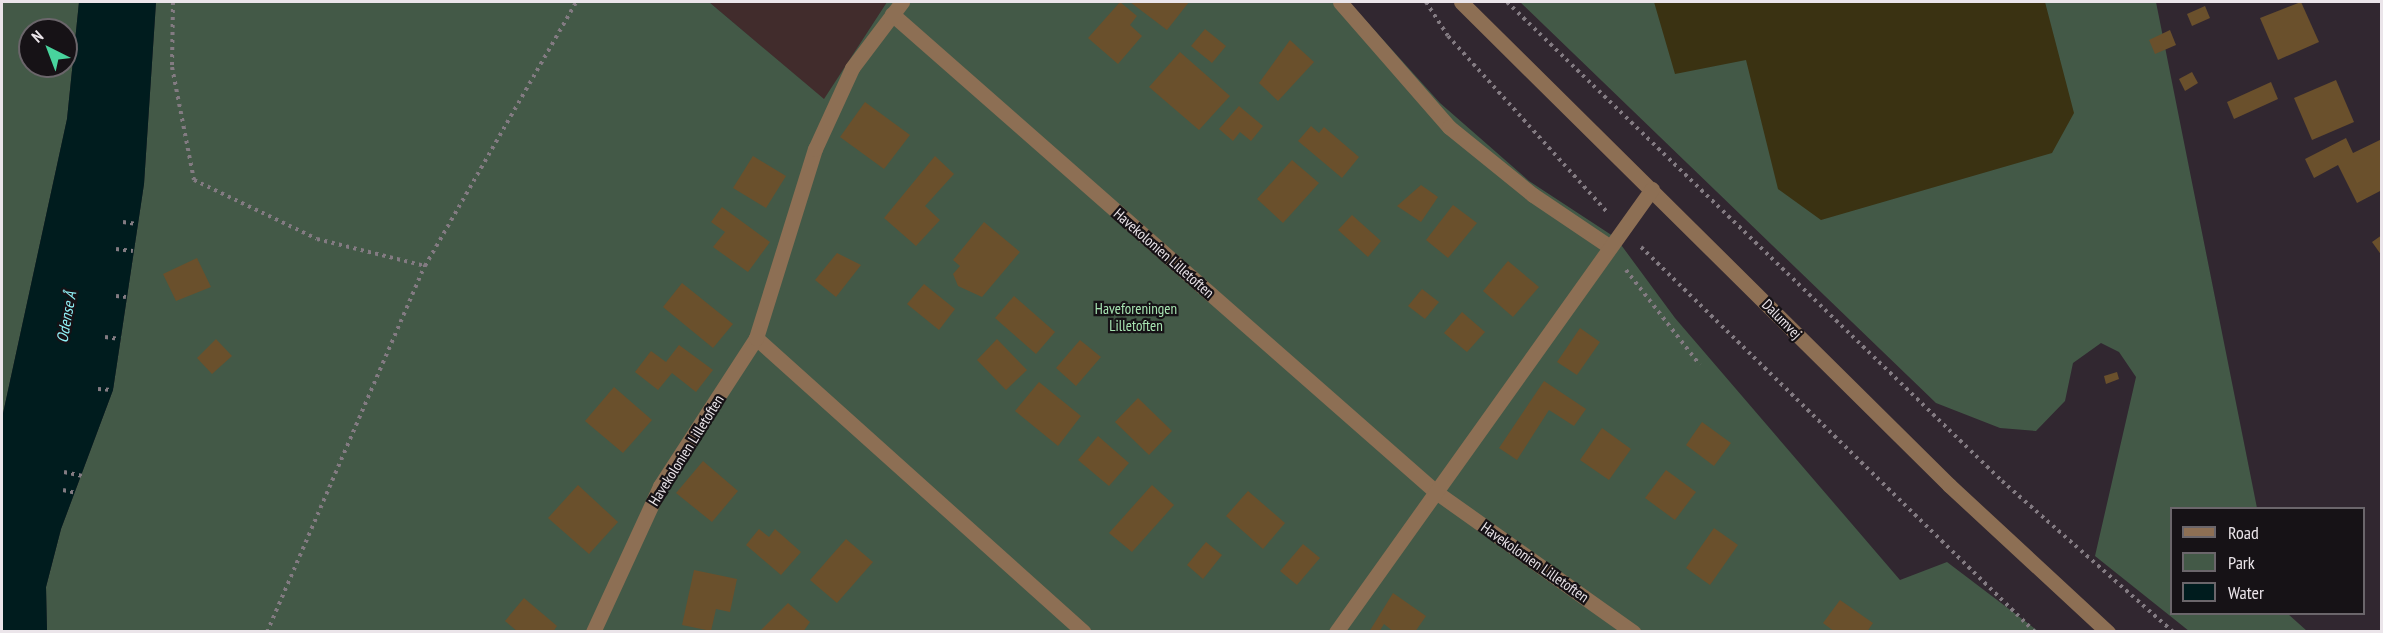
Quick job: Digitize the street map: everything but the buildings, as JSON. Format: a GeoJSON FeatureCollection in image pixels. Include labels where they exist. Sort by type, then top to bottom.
{"type":"FeatureCollection","features":[{"type":"Feature","properties":{"kind":"street","name":"Havekolonien Lilletoften"},"geometry":{"type":"LineString","coordinates":[[593,632],[660,486],[756,338],[815,149],[852,68],[902,2]]}},
{"type":"Feature","properties":{"kind":"street"},"geometry":{"type":"LineString","coordinates":[[1340,2],[1449,127],[1533,195],[1610,247]]}},
{"type":"Feature","properties":{"kind":"street","name":"Dalumvej"},"geometry":{"type":"LineString","coordinates":[[1461,2],[1949,485],[2108,632]]}},
{"type":"Feature","properties":{"kind":"street","name":"Havekolonien Lilletoften"},"geometry":{"type":"LineString","coordinates":[[892,14],[1436,492],[1633,632]]}},
{"type":"Feature","properties":{"kind":"street"},"geometry":{"type":"LineString","coordinates":[[1336,632],[1652,189]]}},
{"type":"Feature","properties":{"kind":"street"},"geometry":{"type":"LineString","coordinates":[[756,338],[1084,632]]}},
{"type":"Feature","properties":{"kind":"path"},"geometry":{"type":"LineString","coordinates":[[173,2],[172,67],[195,180],[317,239],[426,266]]}},
{"type":"Feature","properties":{"kind":"path"},"geometry":{"type":"LineString","coordinates":[[267,632],[426,266],[576,2]]}},
{"type":"Feature","properties":{"kind":"path"},"geometry":{"type":"LineString","coordinates":[[1426,2],[1448,36],[1623,229],[2035,632]]}},
{"type":"Feature","properties":{"kind":"path"},"geometry":{"type":"LineString","coordinates":[[1508,2],[2017,495],[2173,632]]}},
{"type":"Feature","properties":{"kind":"path"},"geometry":{"type":"LineString","coordinates":[[123,222],[137,224]]}},
{"type":"Feature","properties":{"kind":"path"},"geometry":{"type":"LineString","coordinates":[[1610,247],[1700,365]]}},
{"type":"Feature","properties":{"kind":"path"},"geometry":{"type":"LineString","coordinates":[[116,249],[133,251]]}},
{"type":"Feature","properties":{"kind":"path"},"geometry":{"type":"LineString","coordinates":[[116,296],[126,297]]}},
{"type":"Feature","properties":{"kind":"path"},"geometry":{"type":"LineString","coordinates":[[105,337],[120,339]]}},
{"type":"Feature","properties":{"kind":"path"},"geometry":{"type":"LineString","coordinates":[[98,389],[113,390]]}},
{"type":"Feature","properties":{"kind":"path"},"geometry":{"type":"LineString","coordinates":[[64,471],[83,476]]}},
{"type":"Feature","properties":{"kind":"path"},"geometry":{"type":"LineString","coordinates":[[63,490],[76,494]]}},
{"type":"Feature","properties":{"kind":"shaded area"},"geometry":{"type":"Polygon","coordinates":[[[709,2],[887,2],[824,100],[709,2]]]}},
{"type":"Feature","properties":{"kind":"green space"},"geometry":{"type":"Polygon","coordinates":[[[2,2],[79,2],[77,18],[18,18],[18,78],[71,78],[67,119],[2,418],[2,2]]]}},
{"type":"Feature","properties":{"kind":"green space","name":"Haveforeningen Lilletoften"},"geometry":{"type":"Polygon","coordinates":[[[156,2],[709,2],[824,99],[887,2],[1349,2],[1440,103],[1529,181],[1616,238],[1675,318],[1900,580],[1947,562],[2038,631],[47,632],[46,587],[61,529],[113,390],[144,184],[156,2]]]}},
{"type":"Feature","properties":{"kind":"green space"},"geometry":{"type":"Polygon","coordinates":[[[1520,2],[2156,2],[2257,507],[2170,507],[2170,615],[2289,615],[2307,631],[2189,631],[2095,556],[2136,377],[2119,352],[2101,343],[2073,363],[2065,401],[2036,431],[2000,428],[1936,403],[1520,2]]]}},
{"type":"Feature","properties":{"kind":"sand"},"geometry":{"type":"Polygon","coordinates":[[[1654,2],[2045,2],[2074,113],[2052,153],[1821,220],[1778,189],[1746,60],[1675,74],[1654,2]]]}},
{"type":"Feature","properties":{"kind":"water","name":"Odense Å"},"geometry":{"type":"Polygon","coordinates":[[[79,2],[156,2],[144,184],[113,390],[61,529],[46,587],[47,631],[2,631],[2,418],[67,119],[71,78],[78,78],[79,2]]]}}]}
